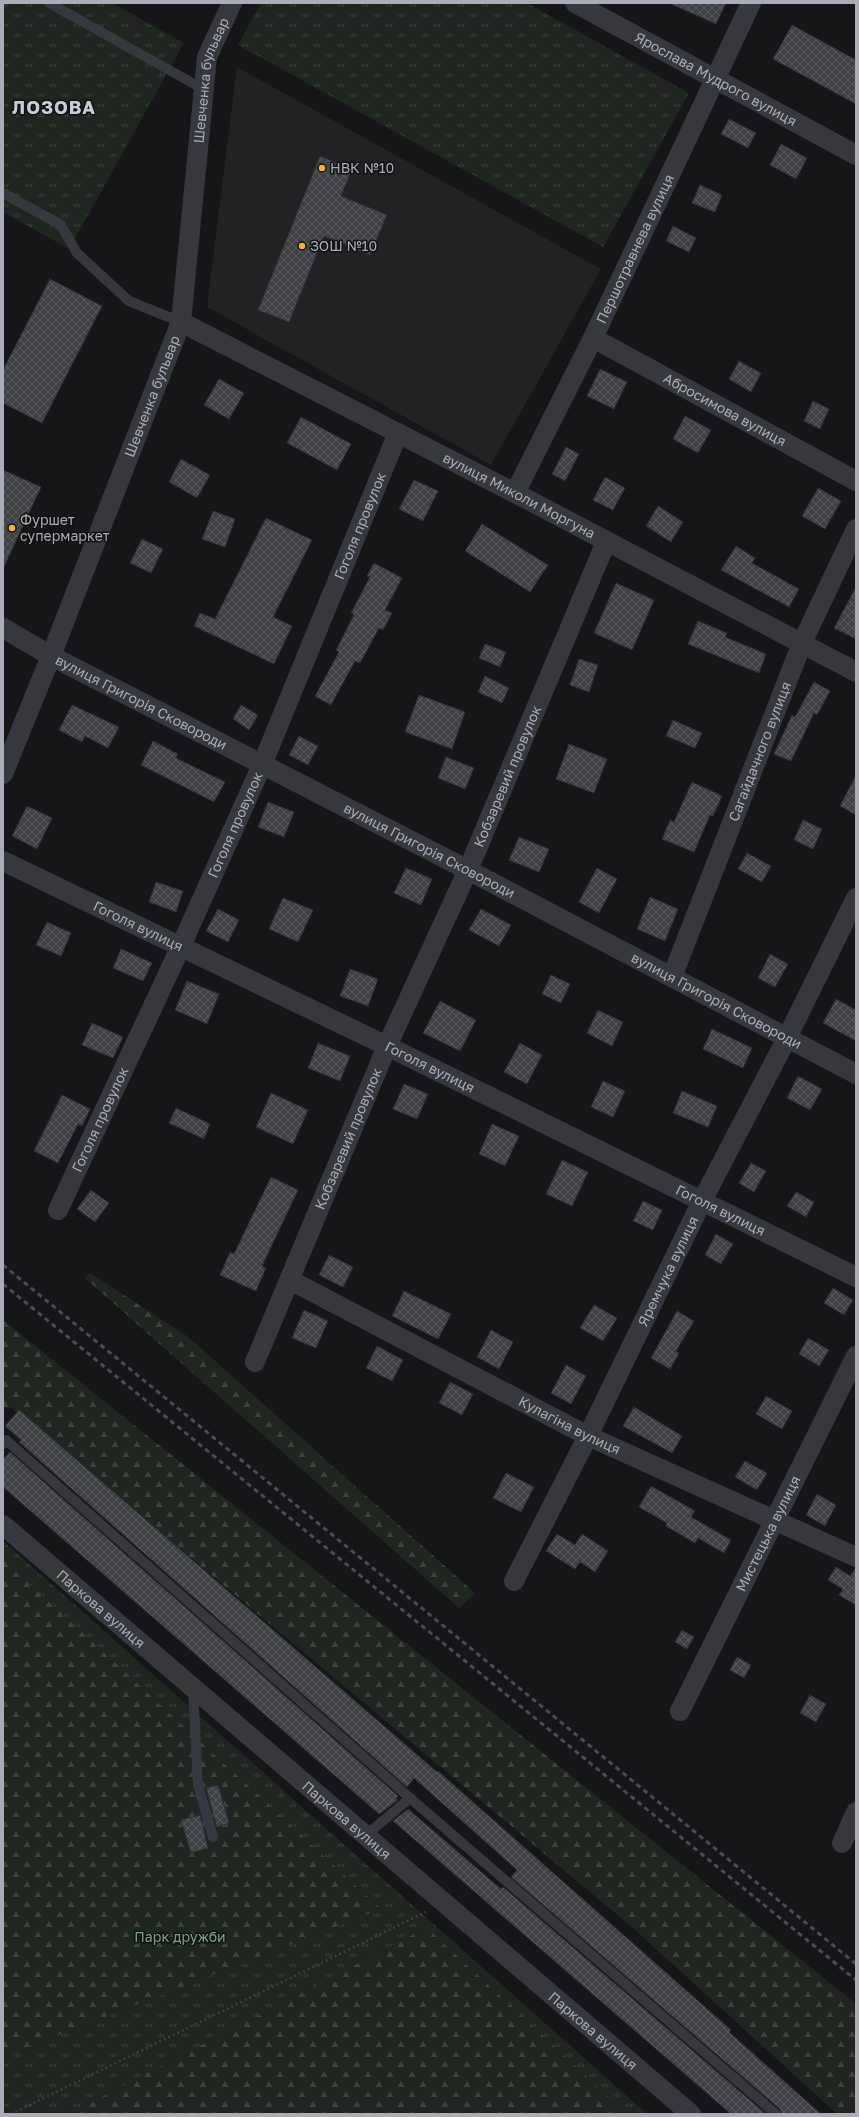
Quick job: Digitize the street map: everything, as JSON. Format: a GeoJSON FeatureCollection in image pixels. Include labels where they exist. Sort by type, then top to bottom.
{"type":"FeatureCollection","features":[{"type":"Feature","properties":{"kind":"street","name":"Шевченка бульвар"},"geometry":{"type":"LineString","coordinates":[[3,774],[51,656],[181,322],[206,57],[232,3]]}},
{"type":"Feature","properties":{"kind":"street","name":"Ярослава Мудрого вулиця"},"geometry":{"type":"LineString","coordinates":[[575,3],[856,155]]}},
{"type":"Feature","properties":{"kind":"street","name":"Першотравнева вулиця"},"geometry":{"type":"LineString","coordinates":[[515,493],[593,338],[716,79],[750,3]]}},
{"type":"Feature","properties":{"kind":"street","name":"вулиця Миколи Моргуна"},"geometry":{"type":"LineString","coordinates":[[181,322],[515,493],[856,672]]}},
{"type":"Feature","properties":{"kind":"street","name":"Абросимова вулиця"},"geometry":{"type":"LineString","coordinates":[[593,338],[856,481]]}},
{"type":"Feature","properties":{"kind":"street","name":"Гоголя провулок"},"geometry":{"type":"LineString","coordinates":[[58,1210],[181,946],[262,765],[398,433]]}},
{"type":"Feature","properties":{"kind":"street","name":"Сагайдачного вулиця"},"geometry":{"type":"LineString","coordinates":[[672,977],[802,643],[856,529]]}},
{"type":"Feature","properties":{"kind":"street","name":"Кобзаревий провулок"},"geometry":{"type":"LineString","coordinates":[[255,1362],[387,1046],[468,870],[606,542]]}},
{"type":"Feature","properties":{"kind":"street","name":"вулиця Григорія Сковороди"},"geometry":{"type":"LineString","coordinates":[[3,628],[51,656],[468,870],[856,1074]]}},
{"type":"Feature","properties":{"kind":"street","name":"Гоголя вулиця"},"geometry":{"type":"LineString","coordinates":[[3,861],[387,1046],[856,1277]]}},
{"type":"Feature","properties":{"kind":"street","name":"Яремчука вулиця"},"geometry":{"type":"LineString","coordinates":[[514,1581],[588,1436],[702,1200],[787,1038],[856,898]]}},
{"type":"Feature","properties":{"kind":"street","name":"Кулагіна вулиця"},"geometry":{"type":"LineString","coordinates":[[290,1280],[588,1436],[856,1557]]}},
{"type":"Feature","properties":{"kind":"street","name":"Мистецька вулиця"},"geometry":{"type":"LineString","coordinates":[[680,1711],[856,1356]]}},
{"type":"Feature","properties":{"kind":"street","name":"Паркова вулиця"},"geometry":{"type":"LineString","coordinates":[[3,1525],[365,1836],[442,1905],[691,2114]]}},
{"type":"Feature","properties":{"kind":"street"},"geometry":{"type":"LineString","coordinates":[[842,1843],[856,1812]]}},
{"type":"Feature","properties":{"kind":"lane"},"geometry":{"type":"LineString","coordinates":[[49,3],[204,89]]}},
{"type":"Feature","properties":{"kind":"lane"},"geometry":{"type":"LineString","coordinates":[[3,193],[61,225],[77,253],[129,301],[181,322]]}},
{"type":"Feature","properties":{"kind":"lane"},"geometry":{"type":"LineString","coordinates":[[3,1444],[6,1440],[410,1798],[776,2114]]}},
{"type":"Feature","properties":{"kind":"lane"},"geometry":{"type":"LineString","coordinates":[[192,1688],[198,1785],[213,1837]]}},
{"type":"Feature","properties":{"kind":"lane"},"geometry":{"type":"LineString","coordinates":[[365,1836],[410,1798]]}},
{"type":"Feature","properties":{"kind":"path"},"geometry":{"type":"LineString","coordinates":[[11,2114],[442,1905]]}},
{"type":"Feature","properties":{"kind":"shaded area","name":"НВК №10"},"geometry":{"type":"Polygon","coordinates":[[[237,67],[601,269],[491,465],[207,307],[237,67]]]}},
{"type":"Feature","properties":{"kind":"green space"},"geometry":{"type":"Polygon","coordinates":[[[3,3],[112,3],[184,43],[69,249],[3,212],[3,3]]]}},
{"type":"Feature","properties":{"kind":"green space"},"geometry":{"type":"Polygon","coordinates":[[[261,3],[527,3],[689,93],[603,247],[238,45],[261,3]]]}},
{"type":"Feature","properties":{"kind":"green space"},"geometry":{"type":"Polygon","coordinates":[[[90,1273],[187,1336],[475,1593],[459,1608],[85,1278],[90,1273]]]}},
{"type":"Feature","properties":{"kind":"green space"},"geometry":{"type":"Polygon","coordinates":[[[3,1320],[856,2004],[856,2114],[837,2114],[633,1928],[12,1408],[3,1407],[3,1320]]]}},
{"type":"Feature","properties":{"kind":"green space","name":"Парк дружби"},"geometry":{"type":"Polygon","coordinates":[[[3,1541],[647,2114],[3,2114],[3,1541]]]}},
{"type":"Feature","properties":{"kind":"green space"},"geometry":{"type":"Polygon","coordinates":[[[3,1559],[381,1909],[3,2057],[3,1559]]]}},
{"type":"Feature","properties":{"kind":"green space"},"geometry":{"type":"Polygon","coordinates":[[[426,1927],[627,2114],[69,2114],[409,1937],[426,1927]]]}},
{"type":"Feature","properties":{"kind":"building"},"geometry":{"type":"Polygon","coordinates":[[[669,3],[726,3],[716,24],[669,3]]]}},
{"type":"Feature","properties":{"kind":"building"},"geometry":{"type":"Polygon","coordinates":[[[792,25],[856,60],[856,104],[773,59],[792,25]]]}},
{"type":"Feature","properties":{"kind":"building"},"geometry":{"type":"Polygon","coordinates":[[[729,119],[756,133],[748,148],[721,134],[729,119]]]}},
{"type":"Feature","properties":{"kind":"building"},"geometry":{"type":"Polygon","coordinates":[[[781,144],[807,158],[796,179],[770,165],[781,144]]]}},
{"type":"Feature","properties":{"kind":"building","name":"ЗОШ №10"},"geometry":{"type":"Polygon","coordinates":[[[320,156],[352,169],[341,196],[387,215],[370,255],[324,236],[289,322],[258,310],[320,156]]]}},
{"type":"Feature","properties":{"kind":"building"},"geometry":{"type":"Polygon","coordinates":[[[700,185],[722,195],[715,212],[692,203],[700,185]]]}},
{"type":"Feature","properties":{"kind":"building"},"geometry":{"type":"Polygon","coordinates":[[[673,226],[696,238],[689,252],[666,241],[673,226]]]}},
{"type":"Feature","properties":{"kind":"building"},"geometry":{"type":"Polygon","coordinates":[[[50,279],[102,306],[42,423],[3,403],[3,370],[50,279]]]}},
{"type":"Feature","properties":{"kind":"building"},"geometry":{"type":"Polygon","coordinates":[[[739,361],[761,373],[751,392],[729,379],[739,361]]]}},
{"type":"Feature","properties":{"kind":"building"},"geometry":{"type":"Polygon","coordinates":[[[600,369],[627,382],[614,409],[587,396],[600,369]]]}},
{"type":"Feature","properties":{"kind":"building"},"geometry":{"type":"Polygon","coordinates":[[[219,379],[244,393],[229,419],[204,405],[219,379]]]}},
{"type":"Feature","properties":{"kind":"building"},"geometry":{"type":"Polygon","coordinates":[[[813,401],[829,409],[820,429],[804,421],[813,401]]]}},
{"type":"Feature","properties":{"kind":"building"},"geometry":{"type":"Polygon","coordinates":[[[685,416],[711,430],[698,453],[673,439],[685,416]]]}},
{"type":"Feature","properties":{"kind":"building"},"geometry":{"type":"Polygon","coordinates":[[[301,417],[351,444],[337,470],[287,443],[301,417]]]}},
{"type":"Feature","properties":{"kind":"building"},"geometry":{"type":"Polygon","coordinates":[[[566,447],[579,454],[565,481],[552,474],[566,447]]]}},
{"type":"Feature","properties":{"kind":"building"},"geometry":{"type":"Polygon","coordinates":[[[181,459],[210,475],[197,498],[169,482],[181,459]]]}},
{"type":"Feature","properties":{"kind":"building","name":"Фуршет супермаркет"},"geometry":{"type":"Polygon","coordinates":[[[3,470],[41,487],[3,569],[3,470]]]}},
{"type":"Feature","properties":{"kind":"building"},"geometry":{"type":"Polygon","coordinates":[[[605,477],[625,488],[613,510],[593,500],[605,477]]]}},
{"type":"Feature","properties":{"kind":"building"},"geometry":{"type":"Polygon","coordinates":[[[414,480],[438,491],[423,521],[399,509],[414,480]]]}},
{"type":"Feature","properties":{"kind":"building"},"geometry":{"type":"Polygon","coordinates":[[[818,488],[841,501],[825,529],[802,516],[818,488]]]}},
{"type":"Feature","properties":{"kind":"building"},"geometry":{"type":"Polygon","coordinates":[[[658,506],[683,522],[671,542],[646,526],[658,506]]]}},
{"type":"Feature","properties":{"kind":"building"},"geometry":{"type":"Polygon","coordinates":[[[213,511],[235,519],[225,547],[202,539],[213,511]]]}},
{"type":"Feature","properties":{"kind":"building"},"geometry":{"type":"Polygon","coordinates":[[[266,518],[312,540],[273,617],[292,626],[274,664],[194,626],[200,613],[215,619],[266,518]]]}},
{"type":"Feature","properties":{"kind":"building"},"geometry":{"type":"Polygon","coordinates":[[[482,524],[548,565],[530,592],[465,551],[482,524]]]}},
{"type":"Feature","properties":{"kind":"building"},"geometry":{"type":"Polygon","coordinates":[[[142,539],[163,549],[151,573],[130,563],[142,539]]]}},
{"type":"Feature","properties":{"kind":"building"},"geometry":{"type":"Polygon","coordinates":[[[736,546],[755,558],[752,563],[799,589],[789,607],[721,570],[736,546]]]}},
{"type":"Feature","properties":{"kind":"building"},"geometry":{"type":"Polygon","coordinates":[[[374,563],[402,578],[385,610],[392,613],[383,630],[379,628],[360,663],[355,661],[331,705],[315,696],[339,652],[336,650],[354,615],[351,613],[370,577],[367,576],[374,563]]]}},
{"type":"Feature","properties":{"kind":"building"},"geometry":{"type":"Polygon","coordinates":[[[616,583],[654,600],[632,650],[594,633],[616,583]]]}},
{"type":"Feature","properties":{"kind":"building"},"geometry":{"type":"Polygon","coordinates":[[[856,587],[856,639],[834,628],[856,587]]]}},
{"type":"Feature","properties":{"kind":"building"},"geometry":{"type":"Polygon","coordinates":[[[698,621],[727,633],[725,637],[766,654],[759,673],[688,644],[698,621]]]}},
{"type":"Feature","properties":{"kind":"building"},"geometry":{"type":"Polygon","coordinates":[[[485,644],[506,652],[500,667],[479,658],[485,644]]]}},
{"type":"Feature","properties":{"kind":"building"},"geometry":{"type":"Polygon","coordinates":[[[579,659],[598,665],[589,692],[570,685],[579,659]]]}},
{"type":"Feature","properties":{"kind":"building"},"geometry":{"type":"Polygon","coordinates":[[[485,676],[509,688],[502,703],[478,692],[485,676]]]}},
{"type":"Feature","properties":{"kind":"building"},"geometry":{"type":"Polygon","coordinates":[[[814,682],[830,691],[817,715],[814,713],[791,761],[774,754],[792,715],[795,717],[814,682]]]}},
{"type":"Feature","properties":{"kind":"building"},"geometry":{"type":"Polygon","coordinates":[[[419,695],[465,712],[452,749],[405,732],[419,695]]]}},
{"type":"Feature","properties":{"kind":"building"},"geometry":{"type":"Polygon","coordinates":[[[72,705],[119,727],[108,748],[85,736],[82,742],[59,730],[72,705]]]}},
{"type":"Feature","properties":{"kind":"building"},"geometry":{"type":"Polygon","coordinates":[[[241,705],[258,715],[249,730],[233,719],[241,705]]]}},
{"type":"Feature","properties":{"kind":"building"},"geometry":{"type":"Polygon","coordinates":[[[673,720],[702,733],[695,748],[666,736],[673,720]]]}},
{"type":"Feature","properties":{"kind":"building"},"geometry":{"type":"Polygon","coordinates":[[[299,736],[318,746],[308,765],[289,755],[299,736]]]}},
{"type":"Feature","properties":{"kind":"building"},"geometry":{"type":"Polygon","coordinates":[[[153,741],[178,754],[176,758],[225,782],[214,802],[141,765],[153,741]]]}},
{"type":"Feature","properties":{"kind":"building"},"geometry":{"type":"Polygon","coordinates":[[[569,744],[607,759],[594,793],[556,779],[569,744]]]}},
{"type":"Feature","properties":{"kind":"building"},"geometry":{"type":"Polygon","coordinates":[[[446,757],[474,768],[465,789],[438,778],[446,757]]]}},
{"type":"Feature","properties":{"kind":"building"},"geometry":{"type":"Polygon","coordinates":[[[856,775],[856,815],[840,806],[856,775]]]}},
{"type":"Feature","properties":{"kind":"building"},"geometry":{"type":"Polygon","coordinates":[[[692,782],[722,796],[713,816],[710,815],[694,852],[662,839],[670,820],[674,822],[692,782]]]}},
{"type":"Feature","properties":{"kind":"building"},"geometry":{"type":"Polygon","coordinates":[[[268,802],[294,812],[284,837],[258,827],[268,802]]]}},
{"type":"Feature","properties":{"kind":"building"},"geometry":{"type":"Polygon","coordinates":[[[27,806],[52,818],[37,849],[12,836],[27,806]]]}},
{"type":"Feature","properties":{"kind":"building"},"geometry":{"type":"Polygon","coordinates":[[[803,820],[822,829],[813,849],[794,840],[803,820]]]}},
{"type":"Feature","properties":{"kind":"building"},"geometry":{"type":"Polygon","coordinates":[[[519,837],[549,849],[539,872],[509,860],[519,837]]]}},
{"type":"Feature","properties":{"kind":"building"},"geometry":{"type":"Polygon","coordinates":[[[747,853],[771,866],[762,882],[738,869],[747,853]]]}},
{"type":"Feature","properties":{"kind":"building"},"geometry":{"type":"Polygon","coordinates":[[[406,868],[432,879],[421,905],[394,893],[406,868]]]}},
{"type":"Feature","properties":{"kind":"building"},"geometry":{"type":"Polygon","coordinates":[[[597,868],[617,879],[599,913],[579,902],[597,868]]]}},
{"type":"Feature","properties":{"kind":"building"},"geometry":{"type":"Polygon","coordinates":[[[156,882],[183,891],[176,912],[149,902],[156,882]]]}},
{"type":"Feature","properties":{"kind":"building"},"geometry":{"type":"Polygon","coordinates":[[[650,897],[678,909],[665,941],[637,929],[650,897]]]}},
{"type":"Feature","properties":{"kind":"building"},"geometry":{"type":"Polygon","coordinates":[[[283,898],[313,910],[298,942],[269,929],[283,898]]]}},
{"type":"Feature","properties":{"kind":"building"},"geometry":{"type":"Polygon","coordinates":[[[218,909],[239,920],[228,942],[206,931],[218,909]]]}},
{"type":"Feature","properties":{"kind":"building"},"geometry":{"type":"Polygon","coordinates":[[[481,909],[511,925],[499,946],[469,930],[481,909]]]}},
{"type":"Feature","properties":{"kind":"building"},"geometry":{"type":"Polygon","coordinates":[[[47,922],[71,933],[61,956],[36,945],[47,922]]]}},
{"type":"Feature","properties":{"kind":"building"},"geometry":{"type":"Polygon","coordinates":[[[121,949],[152,963],[143,981],[113,968],[121,949]]]}},
{"type":"Feature","properties":{"kind":"building"},"geometry":{"type":"Polygon","coordinates":[[[770,954],[788,964],[775,987],[758,978],[770,954]]]}},
{"type":"Feature","properties":{"kind":"building"},"geometry":{"type":"Polygon","coordinates":[[[350,969],[378,979],[368,1006],[340,996],[350,969]]]}},
{"type":"Feature","properties":{"kind":"building"},"geometry":{"type":"Polygon","coordinates":[[[551,975],[570,984],[561,1003],[542,994],[551,975]]]}},
{"type":"Feature","properties":{"kind":"building"},"geometry":{"type":"Polygon","coordinates":[[[187,981],[219,994],[207,1024],[175,1010],[187,981]]]}},
{"type":"Feature","properties":{"kind":"building"},"geometry":{"type":"Polygon","coordinates":[[[836,999],[856,1010],[856,1041],[823,1023],[836,999]]]}},
{"type":"Feature","properties":{"kind":"building"},"geometry":{"type":"Polygon","coordinates":[[[440,1001],[476,1020],[460,1051],[423,1033],[440,1001]]]}},
{"type":"Feature","properties":{"kind":"building"},"geometry":{"type":"Polygon","coordinates":[[[598,1010],[623,1022],[612,1046],[587,1033],[598,1010]]]}},
{"type":"Feature","properties":{"kind":"building"},"geometry":{"type":"Polygon","coordinates":[[[92,1023],[123,1037],[113,1058],[82,1045],[92,1023]]]}},
{"type":"Feature","properties":{"kind":"building"},"geometry":{"type":"Polygon","coordinates":[[[712,1029],[752,1048],[743,1068],[703,1049],[712,1029]]]}},
{"type":"Feature","properties":{"kind":"building"},"geometry":{"type":"Polygon","coordinates":[[[318,1043],[350,1056],[340,1081],[308,1068],[318,1043]]]}},
{"type":"Feature","properties":{"kind":"building"},"geometry":{"type":"Polygon","coordinates":[[[520,1043],[542,1055],[527,1084],[504,1072],[520,1043]]]}},
{"type":"Feature","properties":{"kind":"building"},"geometry":{"type":"Polygon","coordinates":[[[798,1076],[822,1089],[810,1110],[787,1098],[798,1076]]]}},
{"type":"Feature","properties":{"kind":"building"},"geometry":{"type":"Polygon","coordinates":[[[603,1081],[625,1091],[613,1117],[591,1107],[603,1081]]]}},
{"type":"Feature","properties":{"kind":"building"},"geometry":{"type":"Polygon","coordinates":[[[404,1084],[428,1094],[417,1119],[393,1109],[404,1084]]]}},
{"type":"Feature","properties":{"kind":"building"},"geometry":{"type":"Polygon","coordinates":[[[682,1091],[717,1106],[708,1127],[673,1113],[682,1091]]]}},
{"type":"Feature","properties":{"kind":"building"},"geometry":{"type":"Polygon","coordinates":[[[271,1093],[308,1110],[293,1144],[256,1127],[271,1093]]]}},
{"type":"Feature","properties":{"kind":"building"},"geometry":{"type":"Polygon","coordinates":[[[62,1095],[90,1109],[82,1126],[78,1124],[58,1163],[34,1151],[62,1095]]]}},
{"type":"Feature","properties":{"kind":"building"},"geometry":{"type":"Polygon","coordinates":[[[176,1108],[210,1124],[204,1139],[169,1123],[176,1108]]]}},
{"type":"Feature","properties":{"kind":"building"},"geometry":{"type":"Polygon","coordinates":[[[492,1124],[519,1136],[505,1166],[479,1154],[492,1124]]]}},
{"type":"Feature","properties":{"kind":"building"},"geometry":{"type":"Polygon","coordinates":[[[562,1160],[588,1172],[572,1206],[546,1194],[562,1160]]]}},
{"type":"Feature","properties":{"kind":"building"},"geometry":{"type":"Polygon","coordinates":[[[751,1163],[766,1171],[754,1192],[739,1183],[751,1163]]]}},
{"type":"Feature","properties":{"kind":"building"},"geometry":{"type":"Polygon","coordinates":[[[271,1177],[298,1190],[262,1266],[266,1268],[256,1291],[220,1275],[230,1252],[234,1254],[271,1177]]]}},
{"type":"Feature","properties":{"kind":"building"},"geometry":{"type":"Polygon","coordinates":[[[91,1190],[109,1203],[95,1222],[77,1209],[91,1190]]]}},
{"type":"Feature","properties":{"kind":"building"},"geometry":{"type":"Polygon","coordinates":[[[796,1192],[814,1202],[806,1217],[787,1206],[796,1192]]]}},
{"type":"Feature","properties":{"kind":"building"},"geometry":{"type":"Polygon","coordinates":[[[643,1201],[662,1210],[653,1230],[633,1221],[643,1201]]]}},
{"type":"Feature","properties":{"kind":"building"},"geometry":{"type":"Polygon","coordinates":[[[716,1234],[733,1244],[721,1264],[705,1255],[716,1234]]]}},
{"type":"Feature","properties":{"kind":"building"},"geometry":{"type":"Polygon","coordinates":[[[329,1255],[353,1267],[343,1287],[319,1275],[329,1255]]]}},
{"type":"Feature","properties":{"kind":"building"},"geometry":{"type":"Polygon","coordinates":[[[833,1288],[853,1300],[844,1315],[824,1303],[833,1288]]]}},
{"type":"Feature","properties":{"kind":"building"},"geometry":{"type":"Polygon","coordinates":[[[404,1291],[451,1314],[438,1339],[392,1316],[404,1291]]]}},
{"type":"Feature","properties":{"kind":"building"},"geometry":{"type":"Polygon","coordinates":[[[594,1305],[617,1318],[603,1341],[580,1328],[594,1305]]]}},
{"type":"Feature","properties":{"kind":"building"},"geometry":{"type":"Polygon","coordinates":[[[304,1310],[328,1321],[316,1348],[292,1338],[304,1310]]]}},
{"type":"Feature","properties":{"kind":"building"},"geometry":{"type":"Polygon","coordinates":[[[677,1311],[694,1321],[676,1351],[679,1353],[670,1369],[651,1358],[677,1311]]]}},
{"type":"Feature","properties":{"kind":"building"},"geometry":{"type":"Polygon","coordinates":[[[491,1330],[513,1342],[499,1369],[477,1357],[491,1330]]]}},
{"type":"Feature","properties":{"kind":"building"},"geometry":{"type":"Polygon","coordinates":[[[808,1338],[829,1350],[819,1366],[799,1354],[808,1338]]]}},
{"type":"Feature","properties":{"kind":"building"},"geometry":{"type":"Polygon","coordinates":[[[377,1346],[403,1360],[392,1381],[366,1368],[377,1346]]]}},
{"type":"Feature","properties":{"kind":"building"},"geometry":{"type":"Polygon","coordinates":[[[566,1365],[586,1376],[571,1404],[551,1393],[566,1365]]]}},
{"type":"Feature","properties":{"kind":"building"},"geometry":{"type":"Polygon","coordinates":[[[450,1382],[473,1394],[462,1415],[439,1403],[450,1382]]]}},
{"type":"Feature","properties":{"kind":"building"},"geometry":{"type":"Polygon","coordinates":[[[766,1396],[792,1411],[782,1429],[756,1414],[766,1396]]]}},
{"type":"Feature","properties":{"kind":"building"},"geometry":{"type":"Polygon","coordinates":[[[634,1407],[682,1436],[672,1453],[623,1426],[634,1407]]]}},
{"type":"Feature","properties":{"kind":"building"},"geometry":{"type":"Polygon","coordinates":[[[19,1410],[437,1772],[438,1771],[731,2030],[729,2032],[821,2114],[782,2114],[780,2109],[511,1877],[517,1870],[414,1778],[407,1787],[19,1442],[21,1440],[5,1426],[19,1410]]]}},
{"type":"Feature","properties":{"kind":"building"},"geometry":{"type":"Polygon","coordinates":[[[10,1452],[398,1796],[396,1799],[398,1800],[379,1814],[3,1487],[3,1460],[10,1452]]]}},
{"type":"Feature","properties":{"kind":"building"},"geometry":{"type":"Polygon","coordinates":[[[745,1461],[767,1473],[757,1490],[735,1477],[745,1461]]]}},
{"type":"Feature","properties":{"kind":"building"},"geometry":{"type":"Polygon","coordinates":[[[506,1473],[534,1487],[521,1512],[493,1498],[506,1473]]]}},
{"type":"Feature","properties":{"kind":"building"},"geometry":{"type":"Polygon","coordinates":[[[651,1486],[695,1511],[691,1517],[731,1540],[724,1553],[698,1538],[695,1543],[666,1526],[667,1523],[639,1507],[651,1486]]]}},
{"type":"Feature","properties":{"kind":"building"},"geometry":{"type":"Polygon","coordinates":[[[817,1494],[836,1505],[825,1526],[806,1515],[817,1494]]]}},
{"type":"Feature","properties":{"kind":"building"},"geometry":{"type":"Polygon","coordinates":[[[557,1534],[575,1545],[582,1534],[608,1551],[595,1572],[580,1562],[575,1569],[546,1551],[557,1534]]]}},
{"type":"Feature","properties":{"kind":"building"},"geometry":{"type":"Polygon","coordinates":[[[836,1567],[850,1576],[856,1568],[856,1605],[839,1595],[843,1589],[828,1580],[836,1567]]]}},
{"type":"Feature","properties":{"kind":"building"},"geometry":{"type":"Polygon","coordinates":[[[682,1630],[694,1637],[687,1649],[675,1642],[682,1630]]]}},
{"type":"Feature","properties":{"kind":"building"},"geometry":{"type":"Polygon","coordinates":[[[737,1657],[751,1665],[744,1678],[730,1670],[737,1657]]]}},
{"type":"Feature","properties":{"kind":"building"},"geometry":{"type":"Polygon","coordinates":[[[810,1695],[826,1704],[816,1722],[800,1713],[810,1695]]]}},
{"type":"Feature","properties":{"kind":"building"},"geometry":{"type":"Polygon","coordinates":[[[218,1785],[229,1823],[217,1827],[206,1788],[218,1785]]]}},
{"type":"Feature","properties":{"kind":"building"},"geometry":{"type":"Polygon","coordinates":[[[408,1809],[501,1889],[503,1887],[766,2114],[731,2114],[393,1821],[408,1809]]]}},
{"type":"Feature","properties":{"kind":"building"},"geometry":{"type":"Polygon","coordinates":[[[200,1815],[208,1848],[191,1853],[181,1820],[200,1815]]]}},
{"type":"Feature","properties":{"kind":"railway"},"geometry":{"type":"LineString","coordinates":[[3,1265],[856,1964]]}},
{"type":"Feature","properties":{"kind":"railway"},"geometry":{"type":"LineString","coordinates":[[3,1284],[856,1980]]}},
{"type":"Feature","properties":{"kind":"place","name":"НВК №10"},"geometry":{"type":"Point","coordinates":[322,168]}},
{"type":"Feature","properties":{"kind":"place","name":"ЗОШ №10"},"geometry":{"type":"Point","coordinates":[302,246]}},
{"type":"Feature","properties":{"kind":"place","name":"Фуршет супермаркет"},"geometry":{"type":"Point","coordinates":[12,528]}},
{"type":"Feature","properties":{"kind":"district","name":"ЛОЗОВА"},"geometry":{"type":"Point","coordinates":[54,108]}}]}
